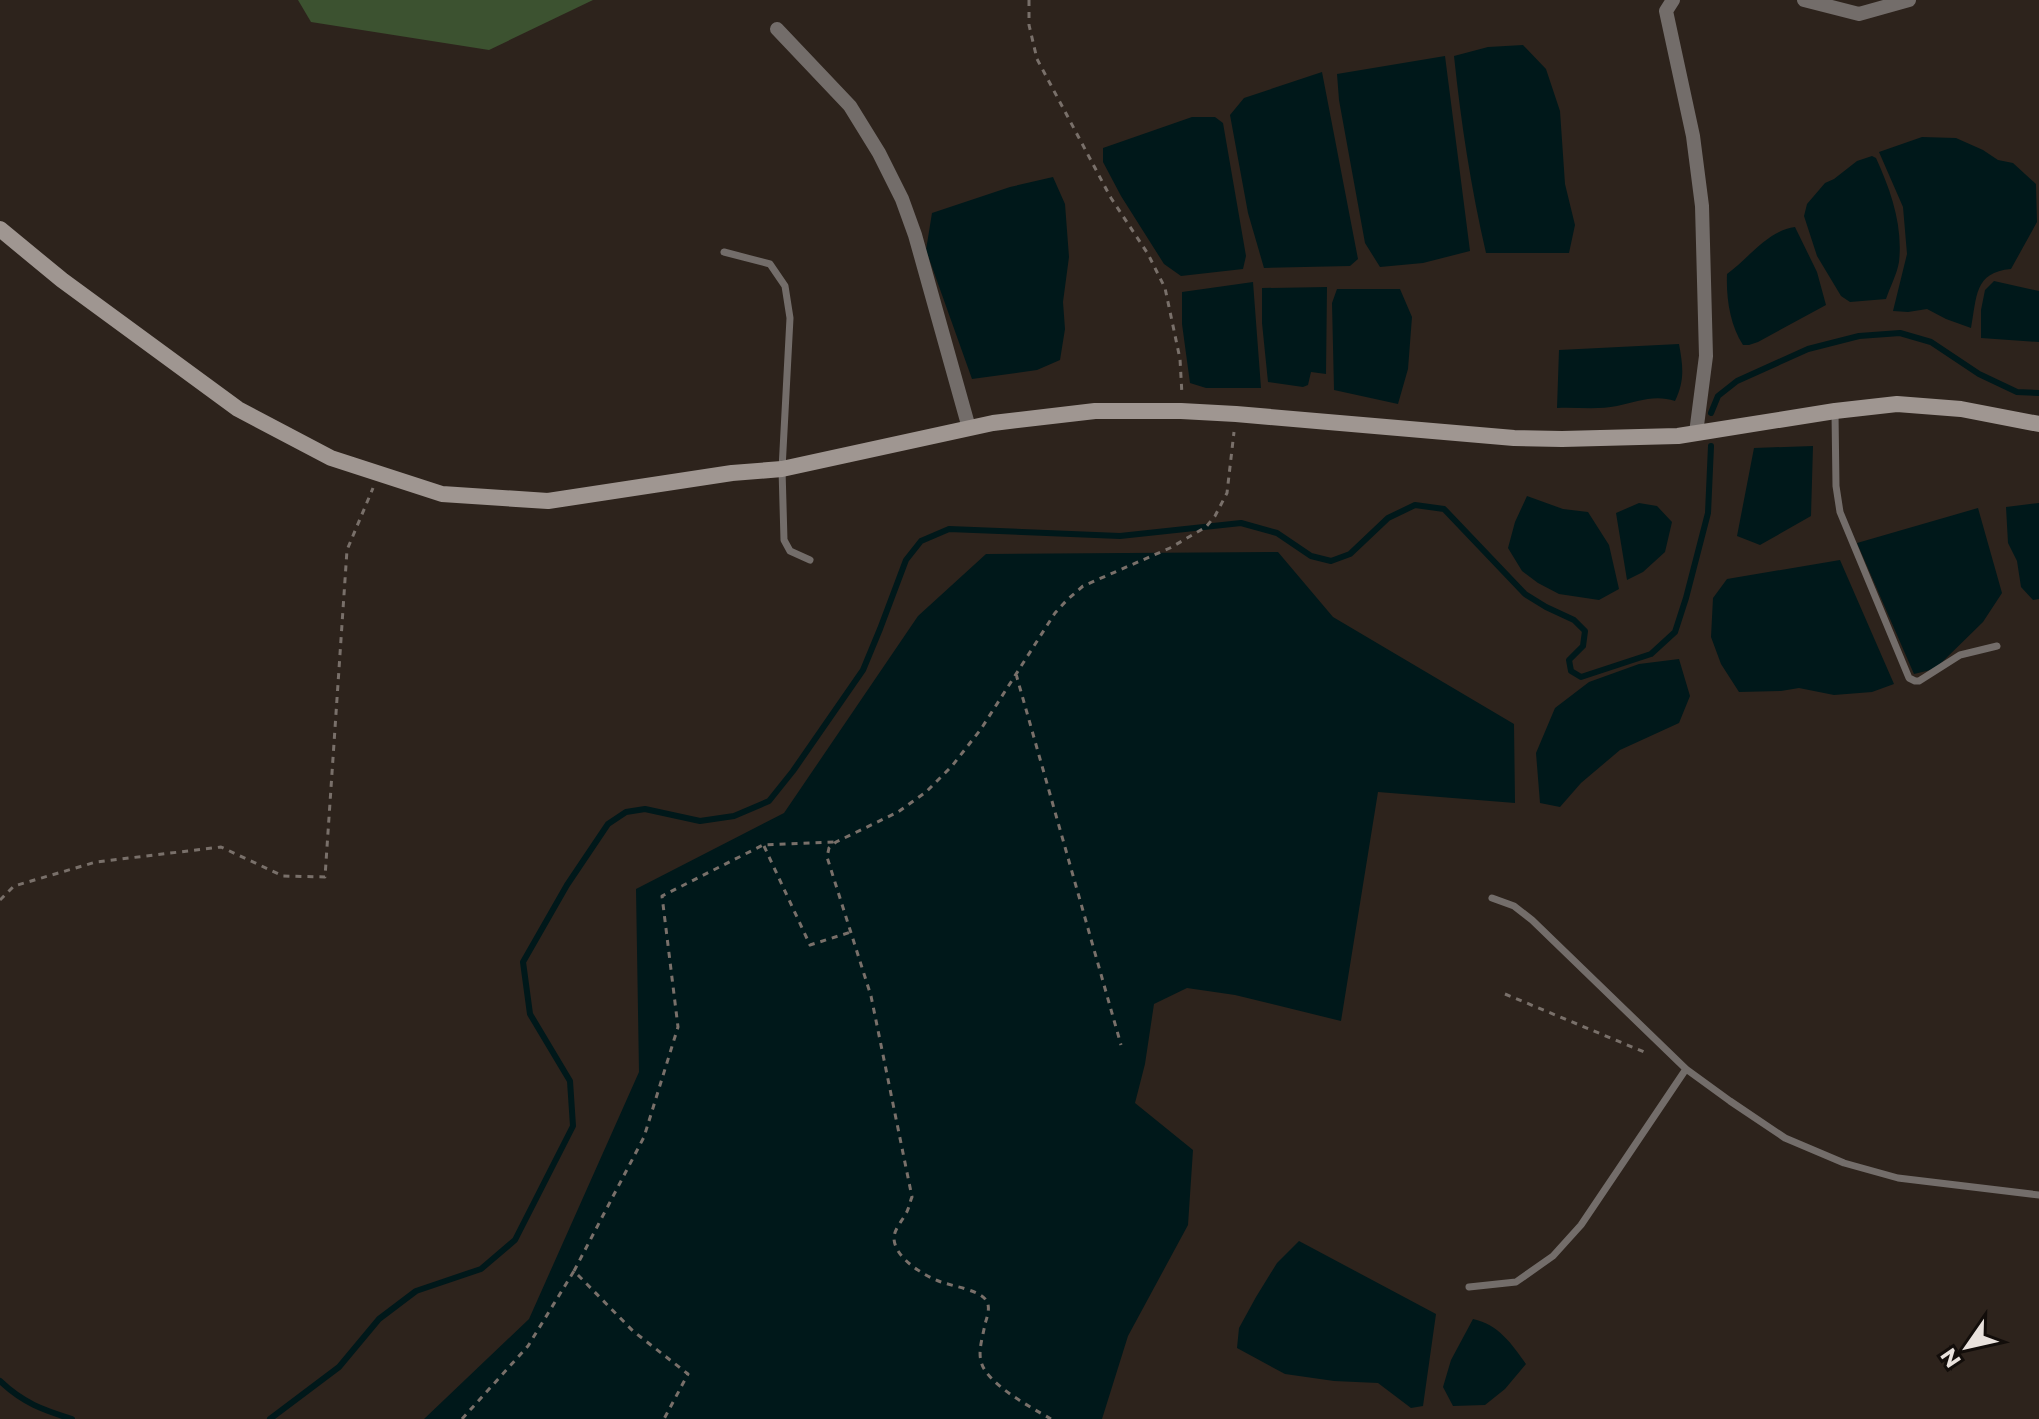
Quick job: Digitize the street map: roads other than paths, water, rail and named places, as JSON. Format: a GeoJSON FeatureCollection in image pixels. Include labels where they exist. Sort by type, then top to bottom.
{"type":"FeatureCollection","features":[{"type":"Feature","properties":{"kind":"street"},"geometry":{"type":"LineString","coordinates":[[1673,0],[1666,11],[1693,136],[1702,206],[1706,356],[1696,433]]}},
{"type":"Feature","properties":{"kind":"street"},"geometry":{"type":"LineString","coordinates":[[1804,0],[1859,14],[1909,0]]}},
{"type":"Feature","properties":{"kind":"street"},"geometry":{"type":"LineString","coordinates":[[777,29],[850,106],[902,199],[969,428]]}},
{"type":"Feature","properties":{"kind":"street"},"geometry":{"type":"LineString","coordinates":[[0,229],[62,280],[238,409],[331,458],[442,494],[548,501],[732,473],[782,469],[993,423],[1095,411],[1236,414],[1514,438],[1562,439],[1678,436],[1897,404],[1961,409],[2039,424]]}},
{"type":"Feature","properties":{"kind":"lane"},"geometry":{"type":"LineString","coordinates":[[724,252],[770,264],[785,286],[790,318],[782,469],[784,540],[790,551],[810,560]]}},
{"type":"Feature","properties":{"kind":"lane"},"geometry":{"type":"LineString","coordinates":[[1835,411],[1836,486],[1840,512],[1909,678],[1919,681],[1960,655],[1997,646]]}},
{"type":"Feature","properties":{"kind":"lane"},"geometry":{"type":"LineString","coordinates":[[1492,898],[1514,906],[1532,920],[1686,1069],[1785,1138],[1844,1163],[1898,1178],[2039,1195]]}},
{"type":"Feature","properties":{"kind":"lane"},"geometry":{"type":"LineString","coordinates":[[1469,1287],[1516,1282],[1553,1256],[1581,1225],[1686,1069]]}},
{"type":"Feature","properties":{"kind":"water"},"geometry":{"type":"Polygon","coordinates":[[[1523,45],[1546,69],[1560,111],[1565,184],[1575,225],[1569,253],[1486,253],[1467,155],[1454,56],[1488,47],[1523,45]]]}},
{"type":"Feature","properties":{"kind":"water"},"geometry":{"type":"Polygon","coordinates":[[[1445,56],[1470,251],[1423,263],[1380,267],[1365,243],[1337,74],[1445,56]]]}},
{"type":"Feature","properties":{"kind":"water"},"geometry":{"type":"Polygon","coordinates":[[[1322,72],[1358,259],[1350,266],[1264,268],[1248,213],[1230,115],[1244,98],[1322,72]]]}},
{"type":"Feature","properties":{"kind":"water"},"geometry":{"type":"Polygon","coordinates":[[[1192,117],[1215,117],[1223,123],[1246,256],[1243,269],[1181,276],[1164,264],[1103,162],[1103,148],[1192,117]]]}},
{"type":"Feature","properties":{"kind":"water"},"geometry":{"type":"Polygon","coordinates":[[[1922,137],[1956,138],[1998,160],[2013,163],[2036,184],[2037,222],[2011,269],[1990,275],[1979,288],[1971,328],[1927,309],[1893,311],[1907,254],[1903,207],[1879,152],[1922,137]]]}},
{"type":"Feature","properties":{"kind":"water"},"geometry":{"type":"Polygon","coordinates":[[[1872,156],[1876,158],[1895,208],[1899,262],[1886,299],[1850,302],[1841,296],[1817,256],[1804,216],[1807,204],[1825,183],[1857,161],[1872,156]]]}},
{"type":"Feature","properties":{"kind":"water"},"geometry":{"type":"Polygon","coordinates":[[[1053,177],[1065,204],[1069,257],[1060,360],[1037,370],[972,379],[926,250],[932,213],[1010,187],[1053,177]]]}},
{"type":"Feature","properties":{"kind":"water"},"geometry":{"type":"Polygon","coordinates":[[[1795,227],[1817,272],[1826,305],[1758,342],[1743,345],[1730,311],[1727,274],[1767,239],[1795,227]]]}},
{"type":"Feature","properties":{"kind":"water"},"geometry":{"type":"Polygon","coordinates":[[[1994,281],[2039,291],[2039,342],[1981,338],[1985,290],[1994,281]]]}},
{"type":"Feature","properties":{"kind":"water"},"geometry":{"type":"Polygon","coordinates":[[[1253,282],[1261,388],[1206,388],[1190,383],[1182,324],[1182,292],[1253,282]]]}},
{"type":"Feature","properties":{"kind":"water"},"geometry":{"type":"Polygon","coordinates":[[[1327,287],[1326,374],[1311,372],[1308,385],[1303,387],[1268,382],[1262,288],[1327,287]]]}},
{"type":"Feature","properties":{"kind":"water"},"geometry":{"type":"Polygon","coordinates":[[[1337,289],[1400,289],[1412,317],[1408,369],[1398,404],[1334,390],[1332,303],[1337,289]]]}},
{"type":"Feature","properties":{"kind":"water"},"geometry":{"type":"Polygon","coordinates":[[[1679,344],[1682,373],[1675,401],[1653,398],[1610,407],[1557,408],[1559,350],[1679,344]]]}},
{"type":"Feature","properties":{"kind":"water"},"geometry":{"type":"Polygon","coordinates":[[[1813,446],[1811,516],[1760,545],[1737,536],[1754,448],[1813,446]]]}},
{"type":"Feature","properties":{"kind":"water"},"geometry":{"type":"Polygon","coordinates":[[[1527,496],[1563,509],[1588,512],[1609,545],[1619,589],[1599,600],[1559,594],[1522,571],[1508,548],[1527,496]]]}},
{"type":"Feature","properties":{"kind":"water"},"geometry":{"type":"Polygon","coordinates":[[[1639,503],[1657,506],[1672,522],[1665,552],[1643,572],[1627,580],[1616,513],[1639,503]]]}},
{"type":"Feature","properties":{"kind":"water"},"geometry":{"type":"Polygon","coordinates":[[[2039,503],[2039,599],[2033,600],[2021,587],[2017,561],[2008,543],[2006,507],[2039,503]]]}},
{"type":"Feature","properties":{"kind":"water"},"geometry":{"type":"Polygon","coordinates":[[[1978,508],[2002,593],[1983,622],[1935,669],[1914,674],[1857,543],[1978,508]]]}},
{"type":"Feature","properties":{"kind":"water"},"geometry":{"type":"Polygon","coordinates":[[[1278,552],[1333,617],[1514,724],[1515,803],[1378,792],[1341,1021],[1235,995],[1187,988],[1154,1004],[1145,1064],[1135,1103],[1193,1150],[1188,1225],[1128,1336],[1102,1419],[424,1419],[529,1319],[639,1072],[636,889],[784,813],[918,616],[986,554],[1278,552]]]}},
{"type":"Feature","properties":{"kind":"water"},"geometry":{"type":"Polygon","coordinates":[[[1840,560],[1894,684],[1872,692],[1834,695],[1799,688],[1739,692],[1721,664],[1711,637],[1713,598],[1727,579],[1840,560]]]}},
{"type":"Feature","properties":{"kind":"water"},"geometry":{"type":"Polygon","coordinates":[[[1679,659],[1690,696],[1679,723],[1620,750],[1581,783],[1560,807],[1540,803],[1536,753],[1555,708],[1589,682],[1639,664],[1679,659]]]}},
{"type":"Feature","properties":{"kind":"water"},"geometry":{"type":"Polygon","coordinates":[[[1299,1241],[1436,1314],[1423,1406],[1411,1408],[1378,1383],[1285,1374],[1237,1348],[1239,1328],[1256,1297],[1277,1263],[1299,1241]]]}},
{"type":"Feature","properties":{"kind":"water"},"geometry":{"type":"Polygon","coordinates":[[[1473,1319],[1497,1330],[1526,1364],[1505,1389],[1485,1405],[1453,1406],[1443,1387],[1451,1360],[1473,1319]]]}},
{"type":"Feature","properties":{"kind":"waterway"},"geometry":{"type":"LineString","coordinates":[[1711,413],[1718,396],[1737,381],[1808,349],[1859,336],[1900,333],[1931,342],[1979,374],[2017,392],[2039,393]]}},
{"type":"Feature","properties":{"kind":"waterway"},"geometry":{"type":"LineString","coordinates":[[270,1419],[339,1367],[379,1319],[416,1291],[481,1269],[515,1240],[573,1126],[570,1081],[530,1014],[523,962],[567,885],[608,824],[626,812],[645,809],[700,821],[734,816],[769,801],[863,670],[906,560],[921,541],[949,529],[1120,536],[1241,523],[1277,533],[1311,556],[1331,561],[1350,554],[1388,518],[1415,505],[1444,509],[1525,594],[1574,620],[1585,631],[1583,646],[1569,660],[1571,671],[1581,677],[1651,654],[1675,632],[1708,513],[1711,446]]}},
{"type":"Feature","properties":{"kind":"waterway"},"geometry":{"type":"LineString","coordinates":[[0,1381],[34,1405],[72,1419]]}}]}
